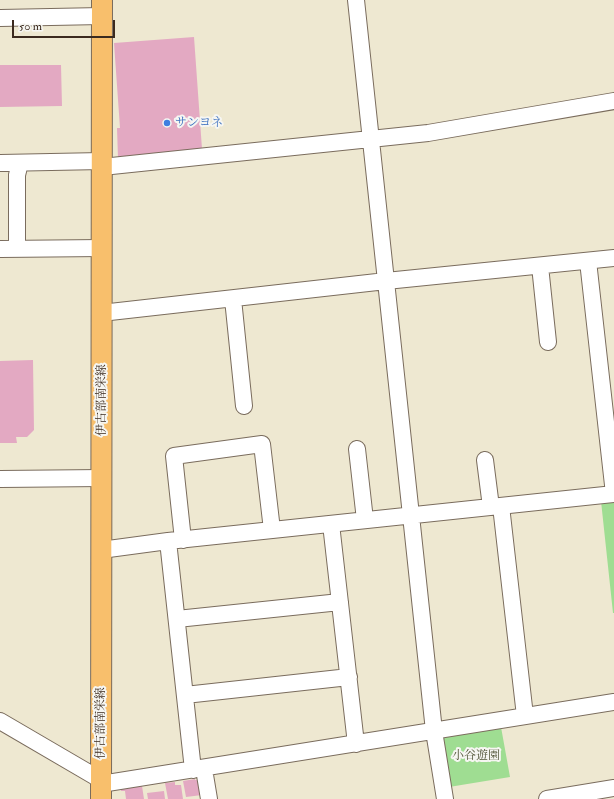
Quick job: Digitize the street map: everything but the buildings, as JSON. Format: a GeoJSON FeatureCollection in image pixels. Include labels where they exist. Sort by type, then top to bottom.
{"type":"FeatureCollection","features":[{"type":"Feature","properties":{"kind":"main road","name":"伊古部南栄線"},"geometry":{"type":"LineString","coordinates":[[101,788],[102,8]]}},
{"type":"Feature","properties":{"kind":"street"},"geometry":{"type":"LineString","coordinates":[[356,0],[434,731],[445,799]]}},
{"type":"Feature","properties":{"kind":"street"},"geometry":{"type":"LineString","coordinates":[[0,18],[102,8]]}},
{"type":"Feature","properties":{"kind":"street"},"geometry":{"type":"LineString","coordinates":[[0,163],[102,164],[371,140],[428,133],[614,101]]}},
{"type":"Feature","properties":{"kind":"street"},"geometry":{"type":"LineString","coordinates":[[17,249],[17,175],[20,163]]}},
{"type":"Feature","properties":{"kind":"street"},"geometry":{"type":"LineString","coordinates":[[0,249],[102,248]]}},
{"type":"Feature","properties":{"kind":"street"},"geometry":{"type":"LineString","coordinates":[[101,313],[386,281],[614,258]]}},
{"type":"Feature","properties":{"kind":"street"},"geometry":{"type":"LineString","coordinates":[[101,550],[176,540],[614,494],[588,261]]}},
{"type":"Feature","properties":{"kind":"street"},"geometry":{"type":"LineString","coordinates":[[540,266],[548,342]]}},
{"type":"Feature","properties":{"kind":"street"},"geometry":{"type":"LineString","coordinates":[[233,298],[244,406]]}},
{"type":"Feature","properties":{"kind":"street"},"geometry":{"type":"LineString","coordinates":[[209,799],[198,769],[185,695],[177,619],[174,456],[262,444],[272,530]]}},
{"type":"Feature","properties":{"kind":"street"},"geometry":{"type":"LineString","coordinates":[[357,449],[365,520]]}},
{"type":"Feature","properties":{"kind":"street"},"geometry":{"type":"LineString","coordinates":[[485,460],[496,507],[525,716]]}},
{"type":"Feature","properties":{"kind":"street"},"geometry":{"type":"LineString","coordinates":[[0,479],[102,478]]}},
{"type":"Feature","properties":{"kind":"street"},"geometry":{"type":"LineString","coordinates":[[331,524],[356,744]]}},
{"type":"Feature","properties":{"kind":"street"},"geometry":{"type":"LineString","coordinates":[[177,619],[340,602]]}},
{"type":"Feature","properties":{"kind":"street"},"geometry":{"type":"LineString","coordinates":[[185,695],[349,677]]}},
{"type":"Feature","properties":{"kind":"street"},"geometry":{"type":"LineString","coordinates":[[0,721],[101,788],[198,769],[614,702]]}},
{"type":"Feature","properties":{"kind":"street"},"geometry":{"type":"LineString","coordinates":[[547,799],[614,788]]}},
{"type":"Feature","properties":{"kind":"green space"},"geometry":{"type":"Polygon","coordinates":[[[614,499],[614,613],[613,613],[601,501],[614,499]]]}},
{"type":"Feature","properties":{"kind":"green space","name":"小谷遊園"},"geometry":{"type":"Polygon","coordinates":[[[501,727],[510,777],[449,787],[443,735],[501,727]]]}},
{"type":"Feature","properties":{"kind":"place","name":"サンヨネ"},"geometry":{"type":"Point","coordinates":[167,123]}}]}
